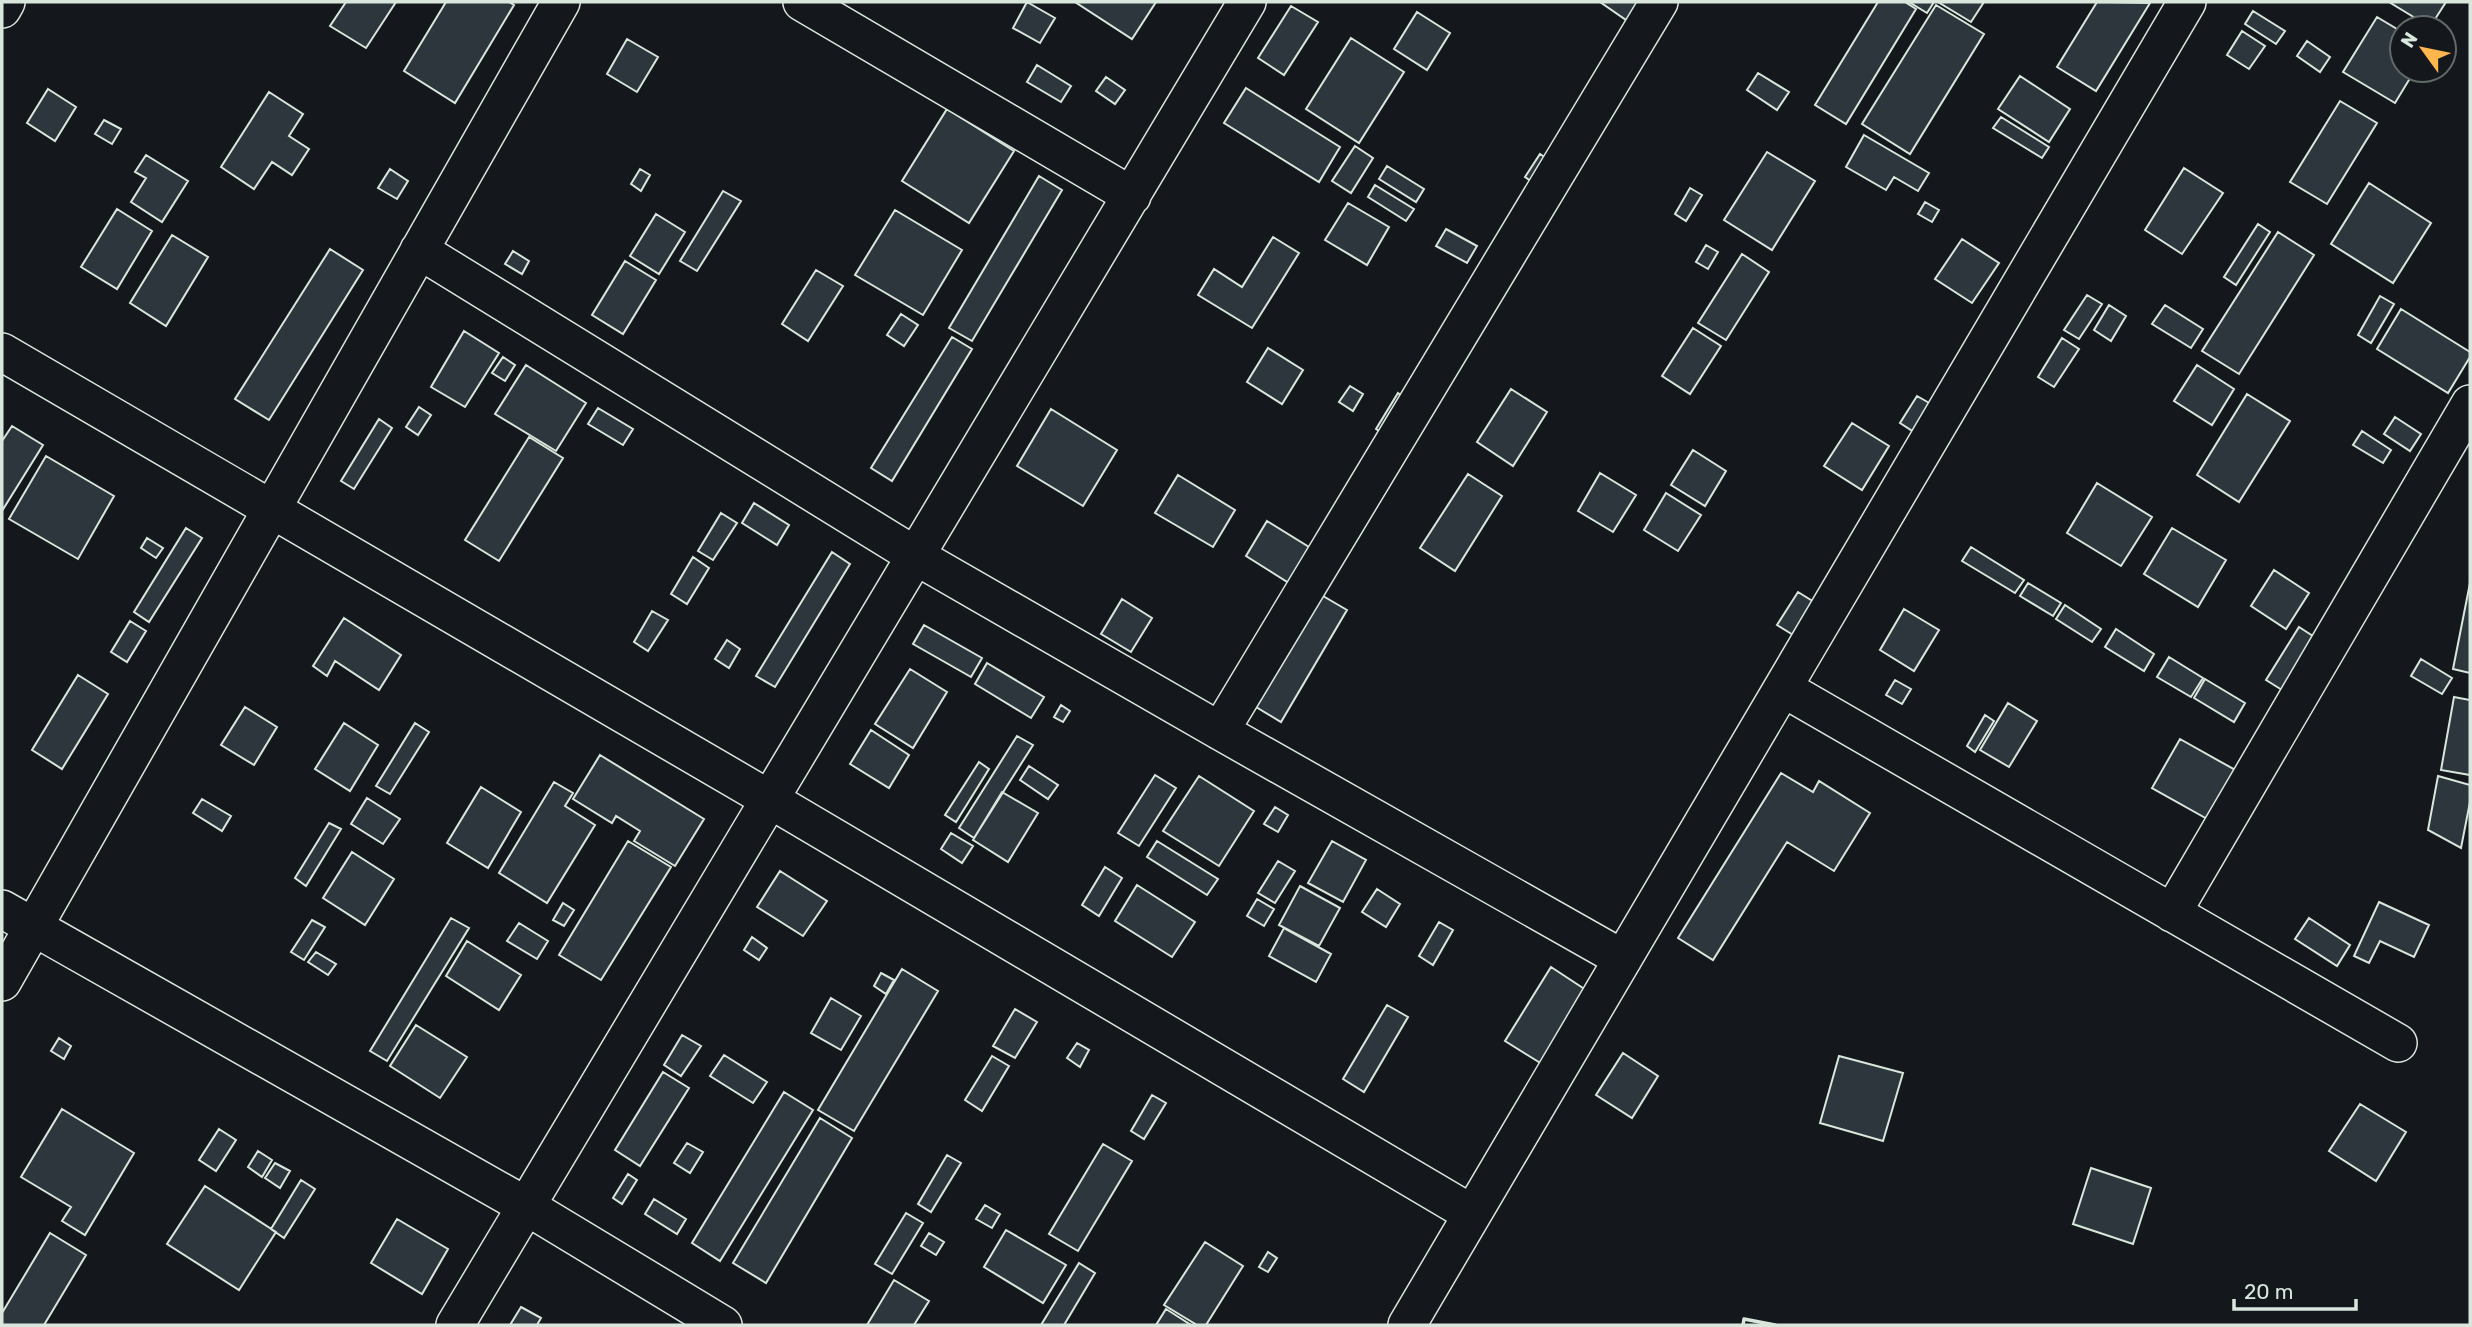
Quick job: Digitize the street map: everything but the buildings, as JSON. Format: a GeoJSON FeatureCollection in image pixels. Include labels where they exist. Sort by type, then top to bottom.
{"type":"FeatureCollection","features":[{"type":"Feature","properties":{"kind":"street"},"geometry":{"type":"LineString","coordinates":[[2,9],[6,2]]}},
{"type":"Feature","properties":{"kind":"street"},"geometry":{"type":"LineString","coordinates":[[2,982],[561,2]]}},
{"type":"Feature","properties":{"kind":"street"},"geometry":{"type":"LineString","coordinates":[[802,2],[1132,196]]}},
{"type":"Feature","properties":{"kind":"street"},"geometry":{"type":"LineString","coordinates":[[455,1325],[1247,2]]}},
{"type":"Feature","properties":{"kind":"street"},"geometry":{"type":"LineString","coordinates":[[1220,731],[1659,2]]}},
{"type":"Feature","properties":{"kind":"street"},"geometry":{"type":"LineString","coordinates":[[1407,1325],[2187,2]]}},
{"type":"Feature","properties":{"kind":"street"},"geometry":{"type":"LineString","coordinates":[[419,250],[915,555],[1623,959]]}},
{"type":"Feature","properties":{"kind":"street"},"geometry":{"type":"LineString","coordinates":[[2,352],[769,799],[1472,1214]]}},
{"type":"Feature","properties":{"kind":"street"},"geometry":{"type":"LineString","coordinates":[[2172,913],[2470,404]]}},
{"type":"Feature","properties":{"kind":"street"},"geometry":{"type":"LineString","coordinates":[[1783,688],[2398,1044]]}},
{"type":"Feature","properties":{"kind":"street"},"geometry":{"type":"LineString","coordinates":[[2,909],[526,1206],[723,1325]]}},
{"type":"Feature","properties":{"kind":"wall"},"geometry":{"type":"LineString","coordinates":[[1743,1325],[1744,1319],[1775,1325]]}}]}
